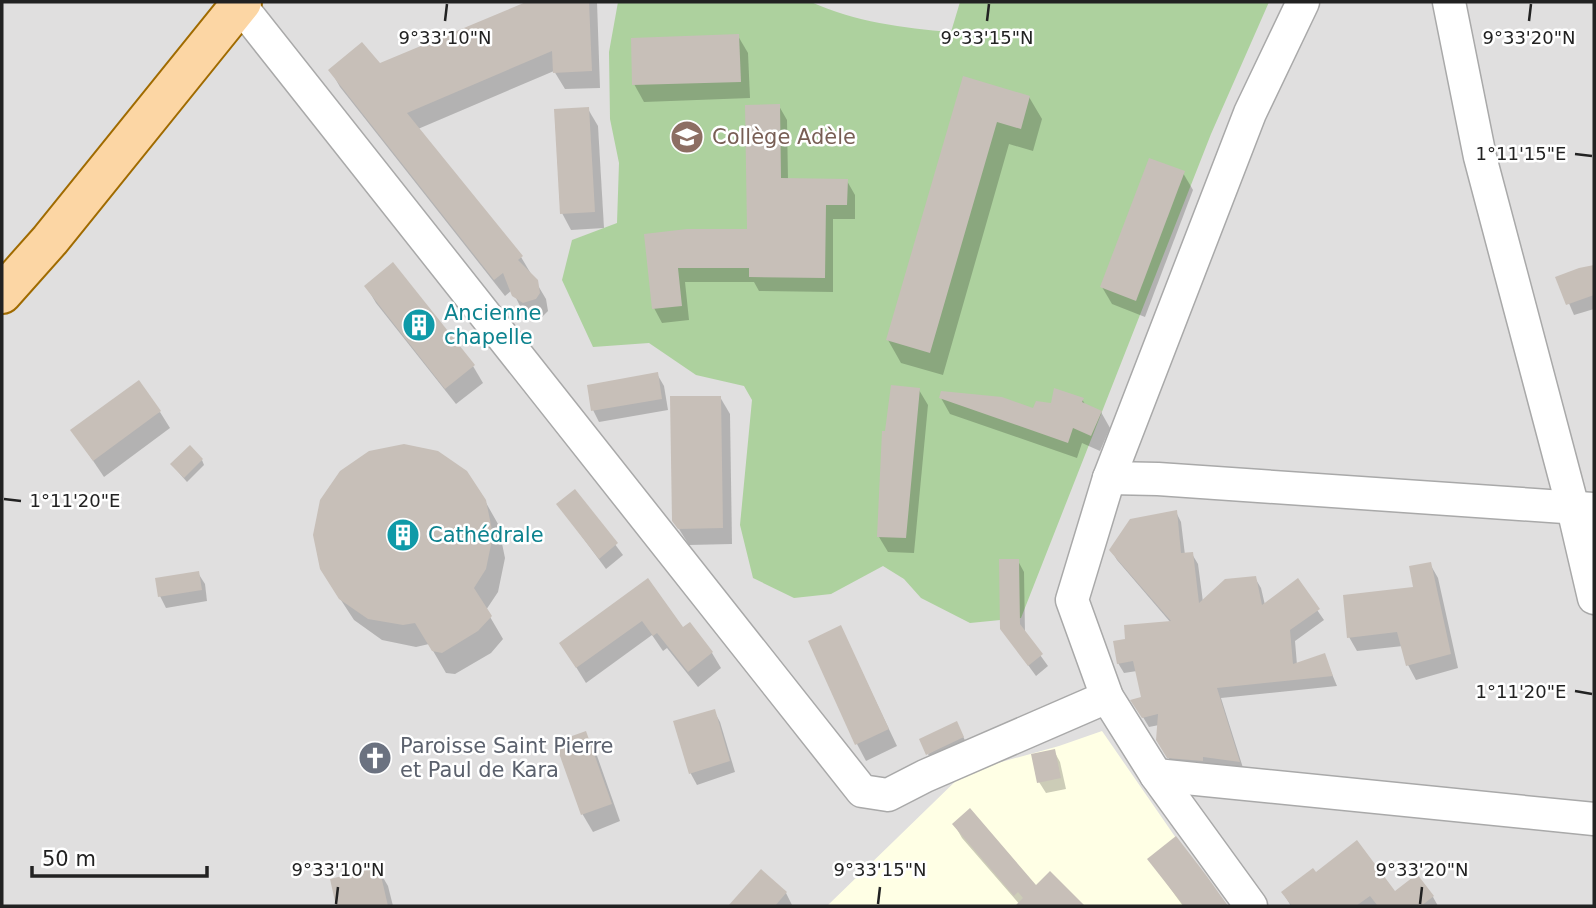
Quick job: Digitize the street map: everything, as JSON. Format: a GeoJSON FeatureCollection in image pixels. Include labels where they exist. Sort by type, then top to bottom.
{"type":"FeatureCollection","features":[{"type":"Feature","properties":{"kind":"main road"},"geometry":{"type":"LineString","coordinates":[[2,294],[50,240],[241,3]]}},
{"type":"Feature","properties":{"kind":"street"},"geometry":{"type":"LineString","coordinates":[[1251,906],[1156,775],[1107,697],[1072,600],[1109,478],[1250,113],[1303,2]]}},
{"type":"Feature","properties":{"kind":"street"},"geometry":{"type":"LineString","coordinates":[[1449,2],[1480,157],[1584,509],[1594,598]]}},
{"type":"Feature","properties":{"kind":"street"},"geometry":{"type":"LineString","coordinates":[[241,3],[862,791],[888,795],[925,776],[1107,697]]}},
{"type":"Feature","properties":{"kind":"street"},"geometry":{"type":"LineString","coordinates":[[1109,478],[1158,479],[1584,509]]}},
{"type":"Feature","properties":{"kind":"street"},"geometry":{"type":"LineString","coordinates":[[1156,775],[1594,819]]}},
{"type":"Feature","properties":{"kind":"shaded area"},"geometry":{"type":"Polygon","coordinates":[[[2,2],[1594,2],[1594,906],[2,906],[2,2]]]}},
{"type":"Feature","properties":{"kind":"shaded area"},"geometry":{"type":"Polygon","coordinates":[[[1102,731],[1223,906],[827,906],[965,772],[1102,731]]]}},
{"type":"Feature","properties":{"kind":"green space"},"geometry":{"type":"Polygon","coordinates":[[[618,2],[811,2],[845,15],[880,23],[951,32],[960,2],[1269,2],[1211,134],[1021,618],[970,623],[921,598],[904,579],[883,566],[831,594],[794,598],[753,578],[740,525],[752,400],[744,386],[696,375],[649,343],[593,347],[562,280],[572,240],[617,223],[619,163],[610,119],[609,52],[618,2]]]}},
{"type":"Feature","properties":{"kind":"building"},"geometry":{"type":"Polygon","coordinates":[[[526,2],[589,2],[592,71],[553,73],[552,51],[407,113],[523,256],[518,260],[538,280],[540,293],[536,299],[523,303],[512,296],[503,273],[494,280],[328,70],[362,42],[380,63],[526,2]]]}},
{"type":"Feature","properties":{"kind":"building"},"geometry":{"type":"Polygon","coordinates":[[[739,34],[741,82],[632,85],[631,38],[739,34]]]}},
{"type":"Feature","properties":{"kind":"building"},"geometry":{"type":"Polygon","coordinates":[[[963,76],[1030,96],[1021,129],[997,122],[930,353],[886,340],[963,76]]]}},
{"type":"Feature","properties":{"kind":"building"},"geometry":{"type":"Polygon","coordinates":[[[780,104],[781,178],[848,179],[847,205],[826,205],[825,278],[749,277],[749,268],[678,268],[682,306],[652,309],[644,234],[687,229],[747,229],[745,105],[780,104]]]}},
{"type":"Feature","properties":{"kind":"building"},"geometry":{"type":"Polygon","coordinates":[[[589,107],[595,212],[560,214],[554,109],[589,107]]]}},
{"type":"Feature","properties":{"kind":"building"},"geometry":{"type":"Polygon","coordinates":[[[1149,158],[1185,171],[1136,301],[1100,287],[1149,158]]]}},
{"type":"Feature","properties":{"kind":"building","name":"Ancienne chapelle"},"geometry":{"type":"Polygon","coordinates":[[[393,262],[475,365],[445,389],[364,286],[393,262]]]}},
{"type":"Feature","properties":{"kind":"building"},"geometry":{"type":"Polygon","coordinates":[[[1594,265],[1594,295],[1566,305],[1555,277],[1594,265]]]}},
{"type":"Feature","properties":{"kind":"building"},"geometry":{"type":"Polygon","coordinates":[[[658,372],[662,399],[591,411],[587,385],[658,372]]]}},
{"type":"Feature","properties":{"kind":"building"},"geometry":{"type":"Polygon","coordinates":[[[139,380],[161,411],[93,461],[70,430],[139,380]]]}},
{"type":"Feature","properties":{"kind":"building"},"geometry":{"type":"Polygon","coordinates":[[[891,385],[920,388],[906,538],[877,537],[882,431],[885,431],[891,385]]]}},
{"type":"Feature","properties":{"kind":"building"},"geometry":{"type":"Polygon","coordinates":[[[1054,388],[1084,398],[1082,402],[1102,411],[1091,436],[1073,428],[1068,443],[939,398],[941,391],[1002,397],[1033,408],[1036,401],[1051,403],[1054,388]]]}},
{"type":"Feature","properties":{"kind":"building"},"geometry":{"type":"Polygon","coordinates":[[[670,396],[721,396],[723,528],[678,529],[672,521],[670,396]]]}},
{"type":"Feature","properties":{"kind":"building","name":"Cathédrale"},"geometry":{"type":"Polygon","coordinates":[[[404,444],[438,451],[467,471],[486,500],[493,535],[486,569],[474,588],[492,616],[478,631],[442,653],[432,651],[415,623],[403,625],[368,619],[339,599],[320,569],[313,535],[320,500],[340,471],[369,451],[404,444]]]}},
{"type":"Feature","properties":{"kind":"building"},"geometry":{"type":"Polygon","coordinates":[[[190,445],[203,459],[184,478],[170,464],[190,445]]]}},
{"type":"Feature","properties":{"kind":"building"},"geometry":{"type":"Polygon","coordinates":[[[575,489],[618,543],[599,559],[556,504],[575,489]]]}},
{"type":"Feature","properties":{"kind":"building"},"geometry":{"type":"Polygon","coordinates":[[[1177,510],[1181,553],[1193,552],[1199,603],[1225,579],[1256,576],[1262,605],[1298,578],[1320,609],[1290,630],[1293,664],[1325,653],[1333,676],[1217,688],[1240,762],[1203,757],[1203,761],[1167,758],[1156,740],[1158,714],[1142,718],[1130,700],[1141,697],[1133,661],[1117,664],[1113,641],[1125,639],[1124,625],[1171,621],[1109,550],[1130,519],[1177,510]]]}},
{"type":"Feature","properties":{"kind":"building"},"geometry":{"type":"Polygon","coordinates":[[[999,559],[1019,559],[1020,624],[1043,654],[1028,666],[1000,629],[999,559]]]}},
{"type":"Feature","properties":{"kind":"building"},"geometry":{"type":"Polygon","coordinates":[[[1431,562],[1451,654],[1406,666],[1397,632],[1347,638],[1343,595],[1413,587],[1409,566],[1431,562]]]}},
{"type":"Feature","properties":{"kind":"building"},"geometry":{"type":"Polygon","coordinates":[[[199,571],[202,590],[158,597],[155,578],[199,571]]]}},
{"type":"Feature","properties":{"kind":"building"},"geometry":{"type":"Polygon","coordinates":[[[648,578],[683,627],[690,622],[713,652],[688,672],[657,633],[653,636],[642,621],[576,668],[559,643],[648,578]]]}},
{"type":"Feature","properties":{"kind":"building"},"geometry":{"type":"Polygon","coordinates":[[[841,625],[889,729],[855,745],[808,641],[841,625]]]}},
{"type":"Feature","properties":{"kind":"building"},"geometry":{"type":"Polygon","coordinates":[[[715,709],[730,761],[689,774],[673,721],[715,709]]]}},
{"type":"Feature","properties":{"kind":"building"},"geometry":{"type":"Polygon","coordinates":[[[957,721],[964,737],[926,755],[919,739],[957,721]]]}},
{"type":"Feature","properties":{"kind":"building"},"geometry":{"type":"Polygon","coordinates":[[[586,731],[612,804],[581,815],[555,742],[586,731]]]}},
{"type":"Feature","properties":{"kind":"building"},"geometry":{"type":"Polygon","coordinates":[[[1055,749],[1061,778],[1037,783],[1031,754],[1055,749]]]}},
{"type":"Feature","properties":{"kind":"building"},"geometry":{"type":"Polygon","coordinates":[[[970,808],[1036,885],[1050,871],[1085,906],[1015,906],[1023,898],[1018,892],[1014,896],[952,824],[970,808]]]}},
{"type":"Feature","properties":{"kind":"building"},"geometry":{"type":"Polygon","coordinates":[[[1176,836],[1228,906],[1184,906],[1147,859],[1176,836]]]}},
{"type":"Feature","properties":{"kind":"building"},"geometry":{"type":"Polygon","coordinates":[[[1357,840],[1395,891],[1417,874],[1434,896],[1421,906],[1376,906],[1370,896],[1356,906],[1292,906],[1281,892],[1313,868],[1316,872],[1357,840]]]}},
{"type":"Feature","properties":{"kind":"building"},"geometry":{"type":"Polygon","coordinates":[[[379,867],[388,906],[336,906],[330,879],[379,867]]]}},
{"type":"Feature","properties":{"kind":"building"},"geometry":{"type":"Polygon","coordinates":[[[761,869],[787,892],[775,906],[728,906],[761,869]]]}},
{"type":"Feature","properties":{"kind":"place","name":"Collège Adèle"},"geometry":{"type":"Point","coordinates":[687,137]}},
{"type":"Feature","properties":{"kind":"place","name":"Ancienne chapelle"},"geometry":{"type":"Point","coordinates":[419,325]}},
{"type":"Feature","properties":{"kind":"place","name":"Cathédrale"},"geometry":{"type":"Point","coordinates":[403,535]}},
{"type":"Feature","properties":{"kind":"place","name":"Paroisse Saint Pierre et Paul de Kara"},"geometry":{"type":"Point","coordinates":[375,758]}}]}
